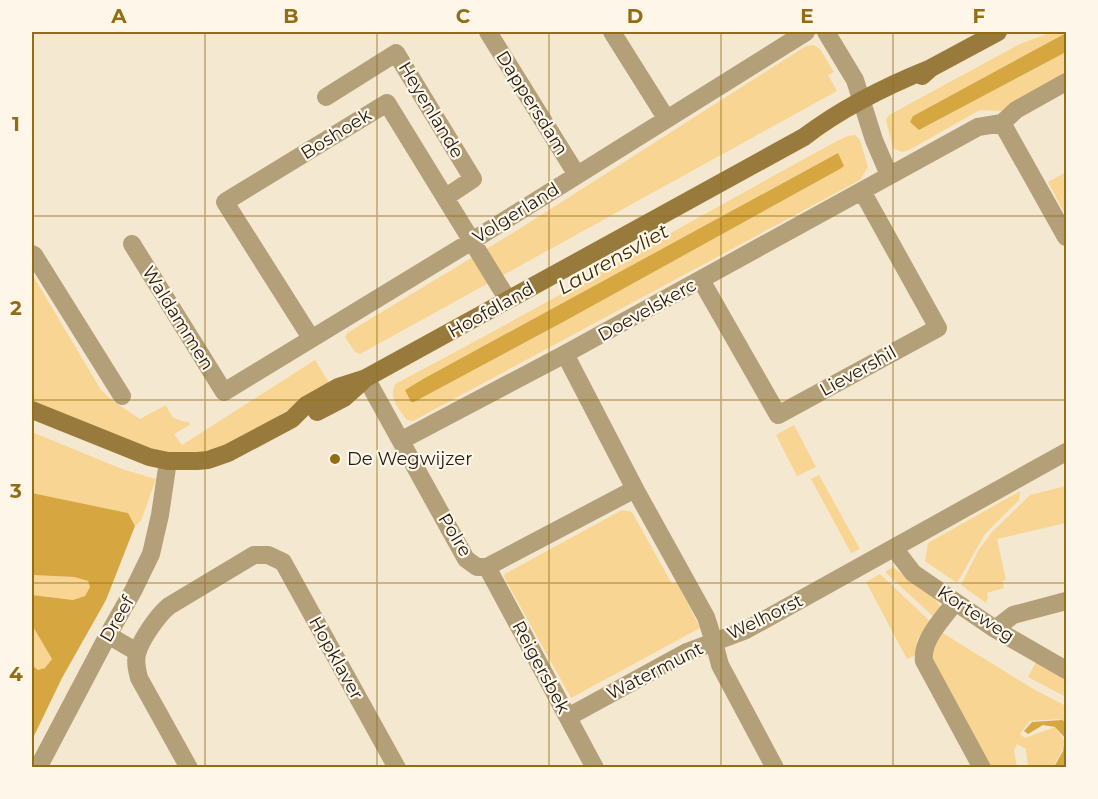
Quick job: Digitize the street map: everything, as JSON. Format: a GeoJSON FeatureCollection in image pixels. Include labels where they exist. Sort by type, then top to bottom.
{"type":"FeatureCollection","features":[{"type":"Feature","properties":{"kind":"street","name":"Dappersdam"},"geometry":{"type":"LineString","coordinates":[[488,32],[577,175]]}},
{"type":"Feature","properties":{"kind":"street"},"geometry":{"type":"LineString","coordinates":[[612,32],[666,118]]}},
{"type":"Feature","properties":{"kind":"street","name":"Volgerland"},"geometry":{"type":"LineString","coordinates":[[224,392],[472,241],[806,32]]}},
{"type":"Feature","properties":{"kind":"street"},"geometry":{"type":"LineString","coordinates":[[826,32],[855,80],[874,140],[889,175]]}},
{"type":"Feature","properties":{"kind":"street","name":"Hoofdland"},"geometry":{"type":"LineString","coordinates":[[32,410],[149,458],[168,461],[197,461],[218,457],[292,419],[306,405],[338,387],[366,378],[804,137],[824,122],[864,106],[900,81],[931,69],[998,32]]}},
{"type":"Feature","properties":{"kind":"street","name":"Heyenlande"},"geometry":{"type":"LineString","coordinates":[[326,97],[396,53],[473,179],[446,197]]}},
{"type":"Feature","properties":{"kind":"street"},"geometry":{"type":"LineString","coordinates":[[1066,82],[1016,110],[1002,123],[1066,237]]}},
{"type":"Feature","properties":{"kind":"street","name":"Boshoek"},"geometry":{"type":"LineString","coordinates":[[311,338],[225,202],[387,103],[508,300]]}},
{"type":"Feature","properties":{"kind":"street","name":"Doevelskerc"},"geometry":{"type":"LineString","coordinates":[[402,440],[565,354],[978,127],[1002,123]]}},
{"type":"Feature","properties":{"kind":"street","name":"Lievershil"},"geometry":{"type":"LineString","coordinates":[[701,280],[777,415],[938,328],[862,191]]}},
{"type":"Feature","properties":{"kind":"street","name":"Waldammen"},"geometry":{"type":"LineString","coordinates":[[132,244],[224,392]]}},
{"type":"Feature","properties":{"kind":"street"},"geometry":{"type":"LineString","coordinates":[[32,254],[122,396]]}},
{"type":"Feature","properties":{"kind":"street","name":"Welhorst"},"geometry":{"type":"LineString","coordinates":[[565,354],[634,489],[706,617],[714,642],[746,630],[1066,452]]}},
{"type":"Feature","properties":{"kind":"street","name":"Polre"},"geometry":{"type":"LineString","coordinates":[[366,378],[466,560],[477,567],[487,567],[634,489]]}},
{"type":"Feature","properties":{"kind":"street","name":"Dreef"},"geometry":{"type":"LineString","coordinates":[[38,768],[151,554],[160,516],[168,461]]}},
{"type":"Feature","properties":{"kind":"street","name":"Korteweg"},"geometry":{"type":"LineString","coordinates":[[894,548],[913,573],[995,629],[1066,670]]}},
{"type":"Feature","properties":{"kind":"street","name":"Hopklaver"},"geometry":{"type":"LineString","coordinates":[[137,652],[159,614],[169,606],[254,555],[268,555],[283,562],[398,768]]}},
{"type":"Feature","properties":{"kind":"street","name":"Reigersbek"},"geometry":{"type":"LineString","coordinates":[[487,567],[595,768]]}},
{"type":"Feature","properties":{"kind":"street"},"geometry":{"type":"LineString","coordinates":[[995,629],[1013,615],[1066,601]]}},
{"type":"Feature","properties":{"kind":"street"},"geometry":{"type":"LineString","coordinates":[[955,602],[926,642],[923,652],[924,661],[982,768]]}},
{"type":"Feature","properties":{"kind":"street"},"geometry":{"type":"LineString","coordinates":[[108,636],[137,652],[136,665],[139,678],[189,768]]}},
{"type":"Feature","properties":{"kind":"street","name":"Watermunt"},"geometry":{"type":"LineString","coordinates":[[568,717],[687,652],[714,642],[720,665],[775,768]]}},
{"type":"Feature","properties":{"kind":"shaded area"},"geometry":{"type":"Polygon","coordinates":[[[1052,32],[1066,33],[913,116],[919,130],[1066,52],[1066,72],[1001,111],[980,110],[909,150],[902,152],[893,148],[886,120],[889,115],[1020,44],[1052,32]]]}},
{"type":"Feature","properties":{"kind":"shaded area"},"geometry":{"type":"Polygon","coordinates":[[[1066,33],[1066,52],[919,130],[910,122],[913,116],[1066,33]]]}},
{"type":"Feature","properties":{"kind":"shaded area"},"geometry":{"type":"Polygon","coordinates":[[[814,45],[820,49],[834,72],[828,75],[837,91],[360,354],[355,352],[345,337],[347,333],[516,231],[806,46],[814,45]]]}},
{"type":"Feature","properties":{"kind":"shaded area"},"geometry":{"type":"Polygon","coordinates":[[[855,135],[860,140],[868,167],[860,180],[413,421],[407,420],[398,407],[393,394],[395,384],[848,136],[855,135]],[[838,153],[423,379],[405,390],[411,402],[565,321],[840,169],[838,153]]]}},
{"type":"Feature","properties":{"kind":"shaded area"},"geometry":{"type":"Polygon","coordinates":[[[838,153],[844,166],[840,169],[565,321],[411,402],[405,390],[423,379],[838,153]]]}},
{"type":"Feature","properties":{"kind":"shaded area"},"geometry":{"type":"Polygon","coordinates":[[[1066,172],[1066,216],[1048,182],[1066,172]]]}},
{"type":"Feature","properties":{"kind":"shaded area"},"geometry":{"type":"Polygon","coordinates":[[[32,274],[101,390],[140,419],[166,405],[174,418],[188,422],[190,425],[174,434],[182,445],[315,360],[330,384],[252,432],[217,450],[198,455],[158,452],[32,402],[32,274]]]}},
{"type":"Feature","properties":{"kind":"shaded area"},"geometry":{"type":"Polygon","coordinates":[[[794,425],[816,467],[797,476],[776,435],[794,425]]]}},
{"type":"Feature","properties":{"kind":"shaded area"},"geometry":{"type":"Polygon","coordinates":[[[32,432],[122,469],[156,479],[141,521],[135,526],[128,513],[32,493],[32,432]]]}},
{"type":"Feature","properties":{"kind":"shaded area"},"geometry":{"type":"Polygon","coordinates":[[[819,475],[860,549],[851,553],[811,479],[819,475]]]}},
{"type":"Feature","properties":{"kind":"shaded area"},"geometry":{"type":"Polygon","coordinates":[[[1066,486],[1066,523],[997,539],[1006,580],[1002,581],[1004,588],[987,593],[986,603],[961,585],[978,551],[992,532],[1030,495],[1066,486]]]}},
{"type":"Feature","properties":{"kind":"shaded area"},"geometry":{"type":"Polygon","coordinates":[[[1020,491],[1019,500],[985,534],[957,583],[925,561],[928,543],[1020,491]]]}},
{"type":"Feature","properties":{"kind":"shaded area"},"geometry":{"type":"Polygon","coordinates":[[[32,493],[128,513],[135,526],[106,600],[62,678],[32,740],[32,665],[38,670],[45,668],[52,659],[32,625],[32,595],[73,600],[85,596],[90,587],[88,581],[74,577],[32,575],[32,493]]]}},
{"type":"Feature","properties":{"kind":"shaded area"},"geometry":{"type":"Polygon","coordinates":[[[622,510],[632,512],[672,584],[677,582],[700,628],[571,698],[504,577],[505,574],[622,510]]]}},
{"type":"Feature","properties":{"kind":"shaded area"},"geometry":{"type":"Polygon","coordinates":[[[893,567],[934,597],[941,608],[936,619],[885,572],[893,567]]]}},
{"type":"Feature","properties":{"kind":"shaded area"},"geometry":{"type":"Polygon","coordinates":[[[880,574],[932,623],[917,639],[916,655],[907,659],[866,582],[880,574]]]}},
{"type":"Feature","properties":{"kind":"shaded area"},"geometry":{"type":"Polygon","coordinates":[[[32,575],[74,577],[88,581],[90,587],[85,596],[73,600],[32,595],[32,575]]]}},
{"type":"Feature","properties":{"kind":"shaded area"},"geometry":{"type":"Polygon","coordinates":[[[32,625],[52,659],[46,668],[38,670],[32,665],[32,625]]]}},
{"type":"Feature","properties":{"kind":"shaded area"},"geometry":{"type":"Polygon","coordinates":[[[941,632],[1035,690],[1066,706],[1066,722],[1059,719],[1030,721],[1020,734],[1025,738],[1055,727],[1066,743],[1053,767],[1028,767],[1026,749],[1017,744],[1014,751],[1017,767],[991,767],[931,657],[932,646],[941,632]]]}},
{"type":"Feature","properties":{"kind":"shaded area"},"geometry":{"type":"Polygon","coordinates":[[[1036,662],[1066,679],[1066,697],[1028,677],[1036,662]]]}},
{"type":"Feature","properties":{"kind":"shaded area"},"geometry":{"type":"Polygon","coordinates":[[[1062,720],[1066,722],[1066,767],[1054,767],[1063,751],[1065,738],[1055,727],[1043,725],[1028,734],[1024,731],[1032,722],[1062,720]]]}},
{"type":"Feature","properties":{"kind":"place","name":"De Wegwijzer"},"geometry":{"type":"Point","coordinates":[335,459]}},
{"type":"Feature","properties":{"kind":"water label","name":"Laurensvliet"},"geometry":{"type":"Point","coordinates":[613,259]}}]}
